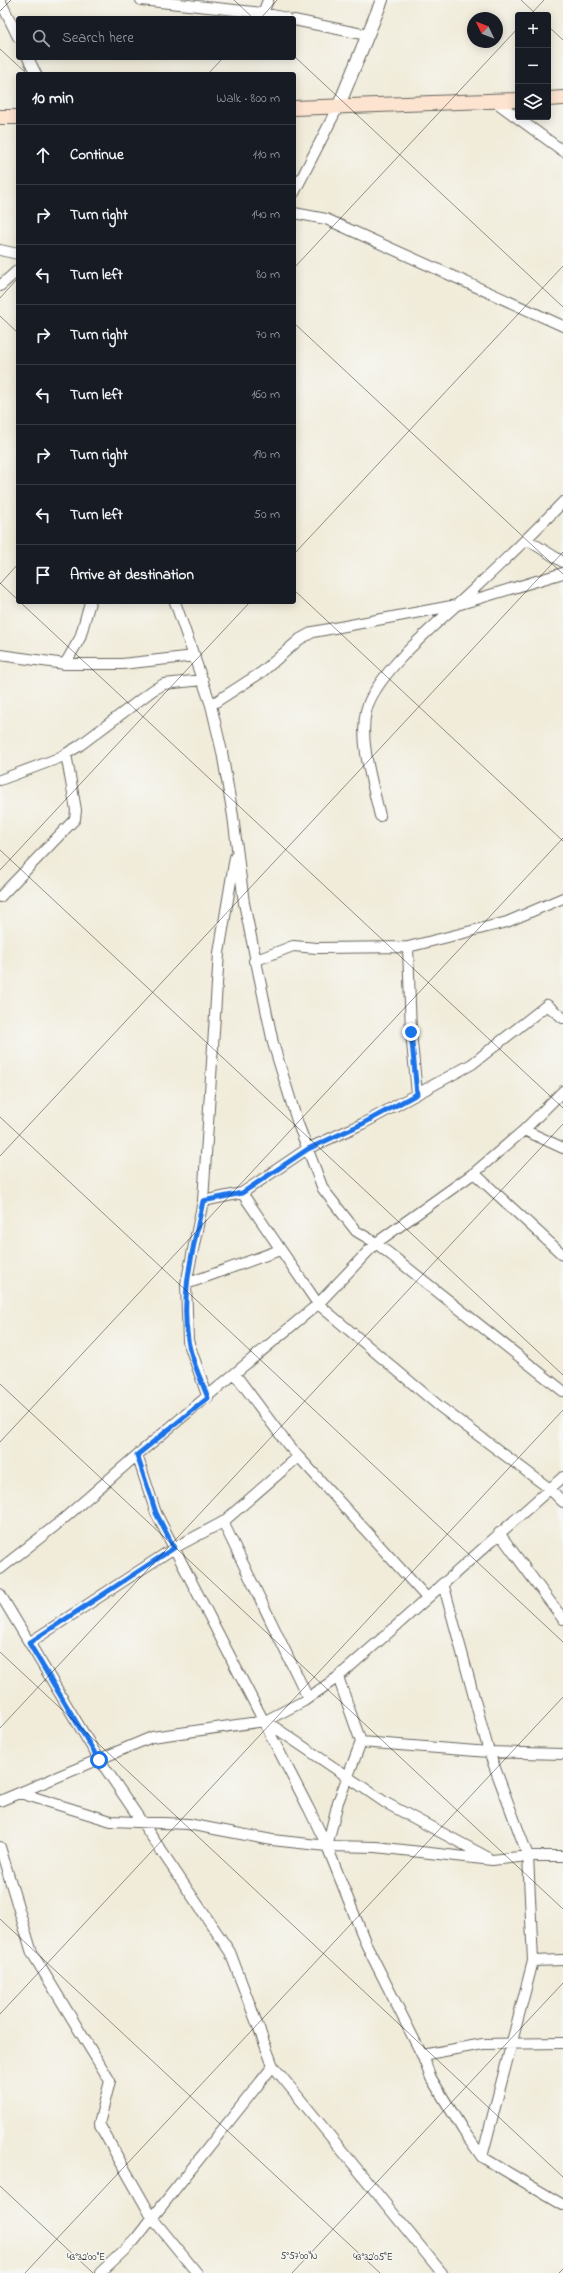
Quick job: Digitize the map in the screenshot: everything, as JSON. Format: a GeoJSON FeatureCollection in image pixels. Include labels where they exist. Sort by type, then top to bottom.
{"type":"FeatureCollection","features":[{"type":"Feature","properties":{"kind":"main road"},"geometry":{"type":"LineString","coordinates":[[551,99],[563,98]]}},
{"type":"Feature","properties":{"kind":"main road"},"geometry":{"type":"LineString","coordinates":[[296,108],[338,105],[515,100]]}},
{"type":"Feature","properties":{"kind":"main road"},"geometry":{"type":"LineString","coordinates":[[0,117],[16,117]]}},
{"type":"Feature","properties":{"kind":"street"},"geometry":{"type":"LineString","coordinates":[[0,0],[16,33]]}},
{"type":"Feature","properties":{"kind":"street"},"geometry":{"type":"LineString","coordinates":[[141,0],[263,13],[277,16]]}},
{"type":"Feature","properties":{"kind":"street"},"geometry":{"type":"LineString","coordinates":[[263,13],[268,0]]}},
{"type":"Feature","properties":{"kind":"street"},"geometry":{"type":"LineString","coordinates":[[296,189],[338,105],[382,0]]}},
{"type":"Feature","properties":{"kind":"street"},"geometry":{"type":"LineString","coordinates":[[296,20],[367,35]]}},
{"type":"Feature","properties":{"kind":"street"},"geometry":{"type":"LineString","coordinates":[[29,60],[35,72]]}},
{"type":"Feature","properties":{"kind":"street"},"geometry":{"type":"LineString","coordinates":[[493,100],[563,151]]}},
{"type":"Feature","properties":{"kind":"street"},"geometry":{"type":"LineString","coordinates":[[296,213],[326,219],[563,326]]}},
{"type":"Feature","properties":{"kind":"street"},"geometry":{"type":"LineString","coordinates":[[0,250],[16,254]]}},
{"type":"Feature","properties":{"kind":"street"},"geometry":{"type":"LineString","coordinates":[[0,286],[16,272]]}},
{"type":"Feature","properties":{"kind":"street"},"geometry":{"type":"LineString","coordinates":[[380,816],[364,740],[366,711],[375,692],[396,664],[526,540],[563,502]]}},
{"type":"Feature","properties":{"kind":"street"},"geometry":{"type":"LineString","coordinates":[[526,540],[563,562]]}},
{"type":"Feature","properties":{"kind":"street"},"geometry":{"type":"LineString","coordinates":[[211,705],[262,672],[300,639],[313,632],[457,605],[563,573]]}},
{"type":"Feature","properties":{"kind":"street"},"geometry":{"type":"LineString","coordinates":[[65,664],[80,638],[89,604]]}},
{"type":"Feature","properties":{"kind":"street"},"geometry":{"type":"LineString","coordinates":[[176,604],[211,705],[222,752],[254,960],[273,1043],[308,1149],[324,1189],[356,1231],[376,1243],[563,1391]]}},
{"type":"Feature","properties":{"kind":"street"},"geometry":{"type":"LineString","coordinates":[[0,655],[65,664],[122,664],[195,656]]}},
{"type":"Feature","properties":{"kind":"street"},"geometry":{"type":"LineString","coordinates":[[0,780],[37,767],[66,754],[153,690],[164,684],[203,680]]}},
{"type":"Feature","properties":{"kind":"street"},"geometry":{"type":"LineString","coordinates":[[0,897],[75,819],[76,810],[66,754]]}},
{"type":"Feature","properties":{"kind":"street"},"geometry":{"type":"LineString","coordinates":[[208,1398],[188,1341],[186,1284],[203,1201],[219,953],[237,844]]}},
{"type":"Feature","properties":{"kind":"street"},"geometry":{"type":"LineString","coordinates":[[254,960],[293,946],[317,948],[408,947],[507,922],[563,898]]}},
{"type":"Feature","properties":{"kind":"street"},"geometry":{"type":"LineString","coordinates":[[408,947],[411,1032],[417,1094]]}},
{"type":"Feature","properties":{"kind":"street"},"geometry":{"type":"LineString","coordinates":[[203,1201],[242,1193],[308,1149],[362,1124],[472,1064],[547,1005],[563,1018]]}},
{"type":"Feature","properties":{"kind":"street"},"geometry":{"type":"LineString","coordinates":[[0,1569],[60,1522],[137,1455],[208,1398],[318,1304],[376,1243],[474,1173],[524,1130],[563,1091]]}},
{"type":"Feature","properties":{"kind":"street"},"geometry":{"type":"LineString","coordinates":[[524,1130],[563,1148]]}},
{"type":"Feature","properties":{"kind":"street"},"geometry":{"type":"LineString","coordinates":[[474,1173],[563,1255]]}},
{"type":"Feature","properties":{"kind":"street"},"geometry":{"type":"LineString","coordinates":[[242,1193],[318,1304],[439,1406],[550,1489],[563,1502]]}},
{"type":"Feature","properties":{"kind":"street"},"geometry":{"type":"LineString","coordinates":[[186,1284],[280,1250]]}},
{"type":"Feature","properties":{"kind":"street"},"geometry":{"type":"LineString","coordinates":[[235,1374],[243,1387],[298,1457],[427,1598]]}},
{"type":"Feature","properties":{"kind":"street"},"geometry":{"type":"LineString","coordinates":[[137,1455],[156,1513],[265,1721],[326,1846],[366,1944],[422,2055],[431,2078],[482,2157],[563,2205]]}},
{"type":"Feature","properties":{"kind":"street"},"geometry":{"type":"LineString","coordinates":[[29,1643],[174,1548],[223,1522],[298,1457]]}},
{"type":"Feature","properties":{"kind":"street"},"geometry":{"type":"LineString","coordinates":[[0,1801],[99,1760],[152,1736],[265,1721],[308,1698],[338,1677],[563,1477]]}},
{"type":"Feature","properties":{"kind":"street"},"geometry":{"type":"LineString","coordinates":[[223,1522],[308,1698]]}},
{"type":"Feature","properties":{"kind":"street"},"geometry":{"type":"LineString","coordinates":[[499,1534],[563,1619]]}},
{"type":"Feature","properties":{"kind":"street"},"geometry":{"type":"LineString","coordinates":[[443,1583],[490,1752],[528,1856],[533,1961],[482,2157]]}},
{"type":"Feature","properties":{"kind":"street"},"geometry":{"type":"LineString","coordinates":[[0,1594],[99,1760],[230,1952],[273,2066],[442,2273]]}},
{"type":"Feature","properties":{"kind":"street"},"geometry":{"type":"LineString","coordinates":[[326,1846],[338,1802],[360,1742],[338,1677]]}},
{"type":"Feature","properties":{"kind":"street"},"geometry":{"type":"LineString","coordinates":[[265,1721],[386,1803],[492,1860]]}},
{"type":"Feature","properties":{"kind":"street"},"geometry":{"type":"LineString","coordinates":[[360,1742],[490,1752],[563,1754]]}},
{"type":"Feature","properties":{"kind":"street"},"geometry":{"type":"LineString","coordinates":[[20,1793],[111,1821],[188,1824],[272,1840],[326,1846],[376,1847],[492,1860],[528,1856],[563,1856]]}},
{"type":"Feature","properties":{"kind":"street"},"geometry":{"type":"LineString","coordinates":[[0,1847],[32,1953],[110,2081],[98,2124],[152,2218],[197,2273]]}},
{"type":"Feature","properties":{"kind":"street"},"geometry":{"type":"LineString","coordinates":[[533,1961],[563,1960]]}},
{"type":"Feature","properties":{"kind":"street"},"geometry":{"type":"LineString","coordinates":[[422,2055],[483,2044],[563,2043]]}},
{"type":"Feature","properties":{"kind":"street"},"geometry":{"type":"LineString","coordinates":[[100,2273],[134,2241],[273,2066]]}},
{"type":"Feature","properties":{"kind":"route"},"geometry":{"type":"LineString","coordinates":[[99,1760],[29,1643],[174,1548],[156,1513],[137,1455],[208,1398],[188,1341],[186,1319],[186,1284],[203,1201],[242,1193],[308,1149],[362,1124],[417,1094],[411,1032]]}}]}
